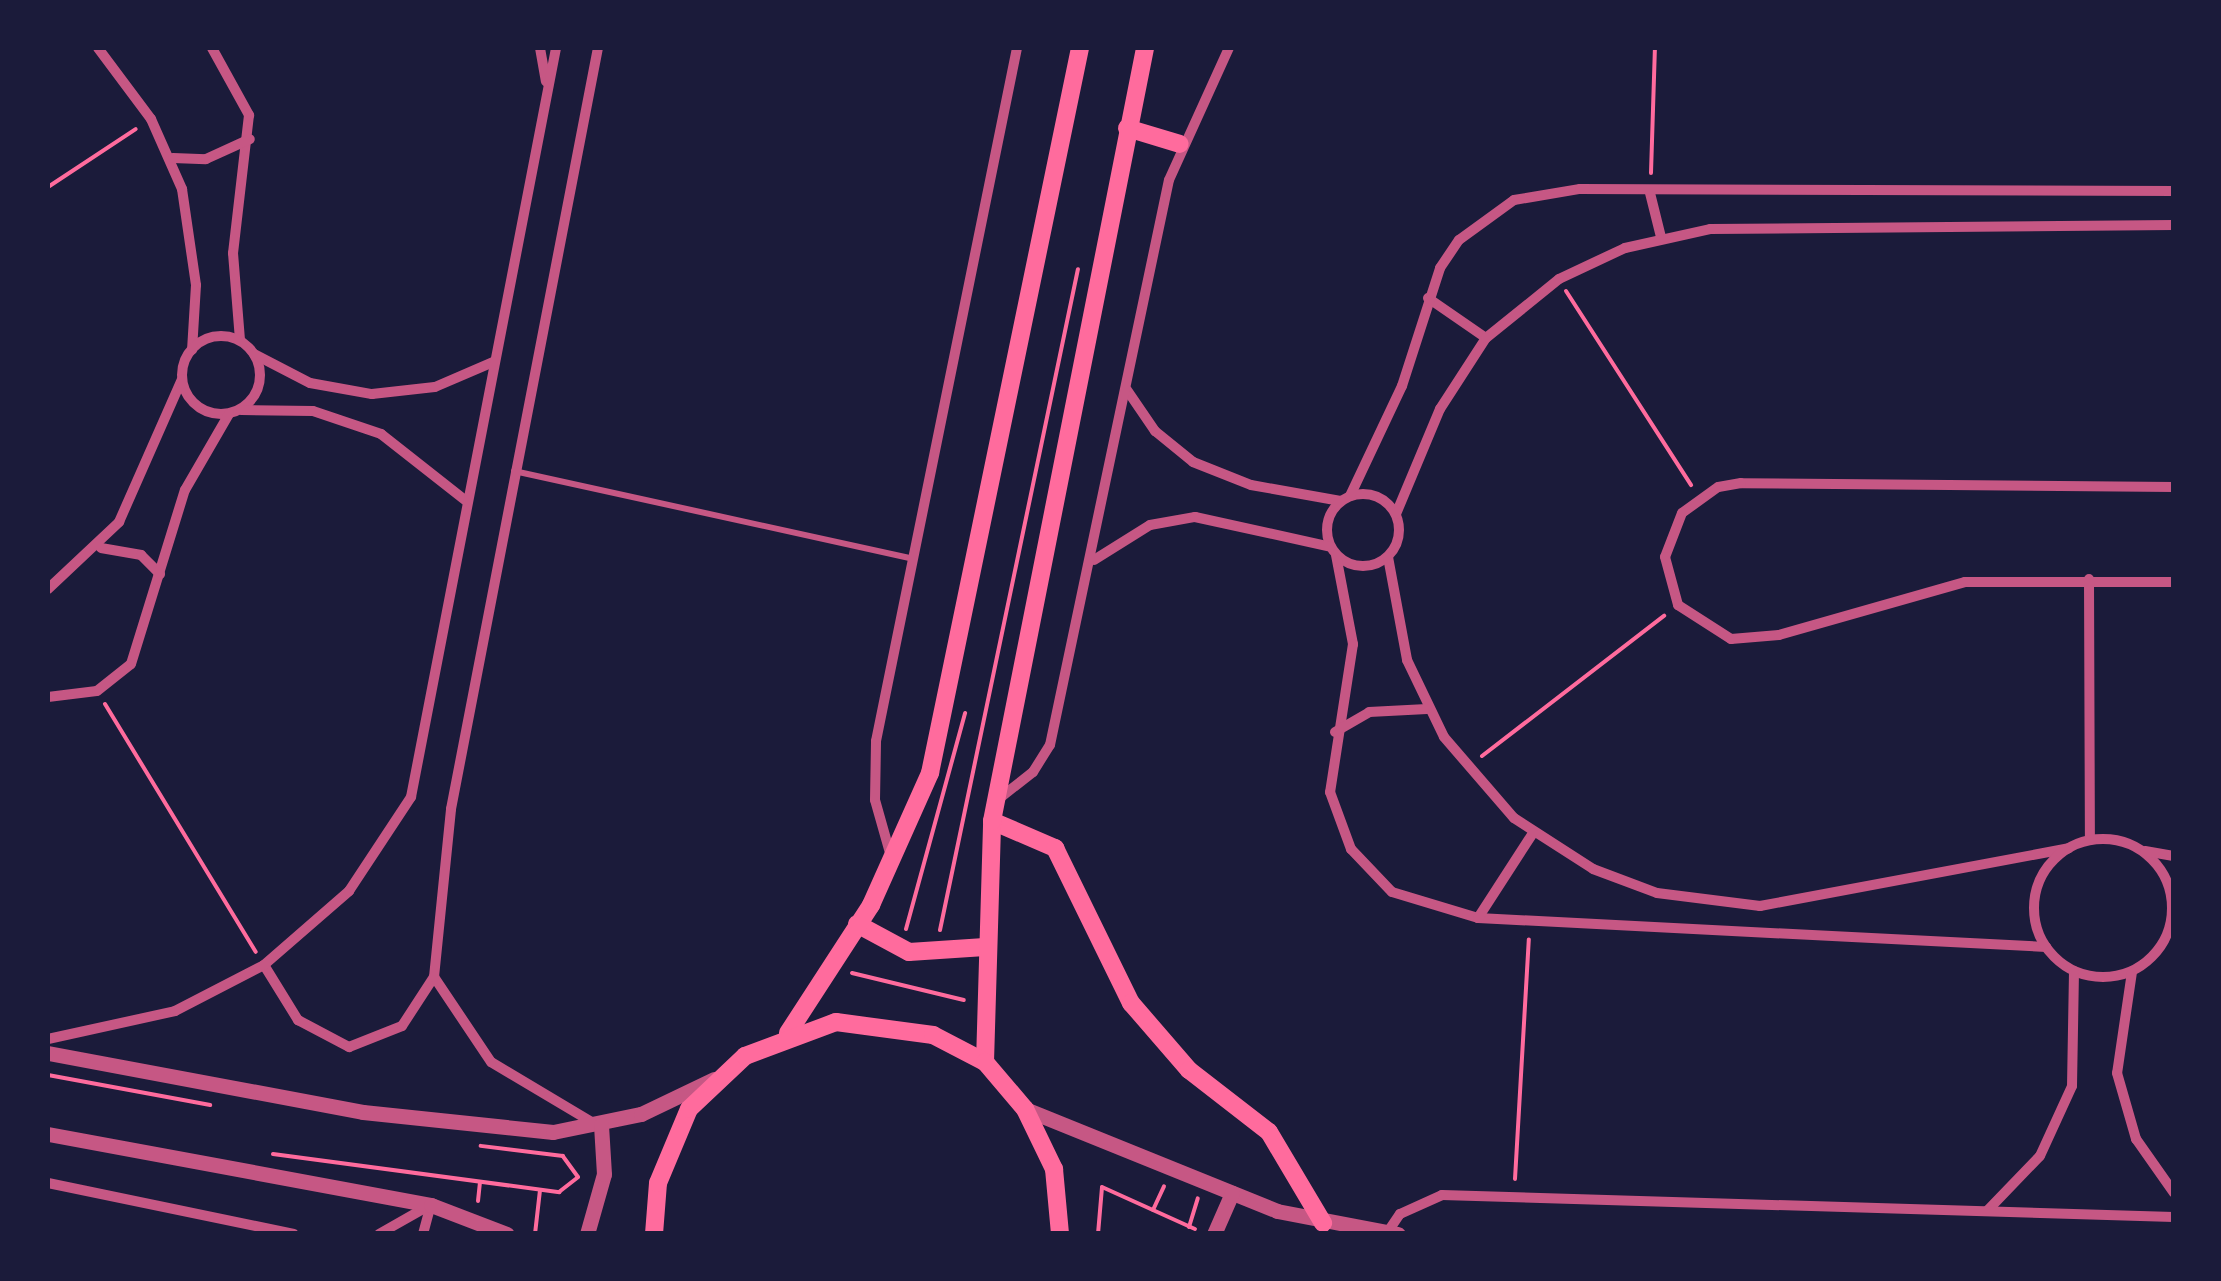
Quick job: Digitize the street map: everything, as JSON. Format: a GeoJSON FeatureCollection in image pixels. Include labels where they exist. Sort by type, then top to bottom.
{"type":"FeatureCollection","features":[{"type":"Feature","properties":{"kind":"main road"},"geometry":{"type":"LineString","coordinates":[[788,1033],[832,968],[893,862],[930,773],[1080,48]]}},
{"type":"Feature","properties":{"kind":"main road"},"geometry":{"type":"LineString","coordinates":[[985,1062],[985,947],[993,811],[1145,48]]}},
{"type":"Feature","properties":{"kind":"main road"},"geometry":{"type":"LineString","coordinates":[[1127,128],[1180,144]]}},
{"type":"Feature","properties":{"kind":"main road"},"geometry":{"type":"LineString","coordinates":[[993,811],[1056,848],[1130,1003],[1189,1070],[1268,1132],[1324,1223]]}},
{"type":"Feature","properties":{"kind":"main road"},"geometry":{"type":"LineString","coordinates":[[857,924],[909,952],[985,947]]}},
{"type":"Feature","properties":{"kind":"main road"},"geometry":{"type":"LineString","coordinates":[[654,1234],[670,1144],[689,1109],[745,1056],[788,1033],[885,1022],[985,1062],[1025,1109],[1054,1170],[1060,1234]]}},
{"type":"Feature","properties":{"kind":"street"},"geometry":{"type":"LineString","coordinates":[[212,48],[243,94],[250,139],[233,254],[240,340]]}},
{"type":"Feature","properties":{"kind":"street"},"geometry":{"type":"LineString","coordinates":[[540,48],[547,88]]}},
{"type":"Feature","properties":{"kind":"street"},"geometry":{"type":"LineString","coordinates":[[48,1039],[175,1011],[264,965],[349,891],[411,797],[465,500],[556,48]]}},
{"type":"Feature","properties":{"kind":"street"},"geometry":{"type":"LineString","coordinates":[[264,965],[298,1020],[348,1048],[402,1026],[434,977],[442,865],[513,470],[598,48]]}},
{"type":"Feature","properties":{"kind":"street"},"geometry":{"type":"LineString","coordinates":[[893,862],[874,770],[910,558],[1017,48]]}},
{"type":"Feature","properties":{"kind":"street"},"geometry":{"type":"LineString","coordinates":[[993,811],[1033,772],[1050,745],[1180,144],[1229,48]]}},
{"type":"Feature","properties":{"kind":"street"},"geometry":{"type":"LineString","coordinates":[[48,590],[101,548],[150,468],[192,350],[194,252],[172,158],[105,50]]}},
{"type":"Feature","properties":{"kind":"street"},"geometry":{"type":"LineString","coordinates":[[172,158],[206,159],[250,139]]}},
{"type":"Feature","properties":{"kind":"street"},"geometry":{"type":"LineString","coordinates":[[2046,946],[1478,918],[1405,900],[1350,848],[1330,792],[1335,732],[1353,644],[1327,522],[1346,498],[1402,386],[1428,298],[1459,240],[1514,200],[1546,191],[2174,191]]}},
{"type":"Feature","properties":{"kind":"street"},"geometry":{"type":"LineString","coordinates":[[1650,193],[1660,237]]}},
{"type":"Feature","properties":{"kind":"street"},"geometry":{"type":"LineString","coordinates":[[2174,225],[1710,228],[1660,237],[1559,279],[1486,338],[1440,409],[1396,514],[1388,557],[1400,635],[1427,709],[1466,768],[1533,833],[1657,893],[1760,906],[2070,848],[2090,840],[2174,856]]}},
{"type":"Feature","properties":{"kind":"street"},"geometry":{"type":"LineString","coordinates":[[1428,298],[1486,338]]}},
{"type":"Feature","properties":{"kind":"street"},"geometry":{"type":"LineString","coordinates":[[192,350],[214,337],[240,340],[254,354],[310,383],[372,394],[435,387],[493,362]]}},
{"type":"Feature","properties":{"kind":"street"},"geometry":{"type":"LineString","coordinates":[[48,697],[97,691],[132,664],[185,490],[235,412],[257,391],[254,354]]}},
{"type":"Feature","properties":{"kind":"street"},"geometry":{"type":"LineString","coordinates":[[182,379],[203,410],[313,411],[381,434],[465,500]]}},
{"type":"Feature","properties":{"kind":"street"},"geometry":{"type":"LineString","coordinates":[[1127,390],[1154,431],[1193,462],[1251,485],[1346,498],[1372,494],[1396,514]]}},
{"type":"Feature","properties":{"kind":"street"},"geometry":{"type":"LineString","coordinates":[[2174,486],[1741,484],[1699,497],[1671,532],[1665,557],[1678,605],[1710,632],[1755,640],[1917,591],[2088,578],[2174,582]]}},
{"type":"Feature","properties":{"kind":"street"},"geometry":{"type":"LineString","coordinates":[[1093,560],[1150,525],[1195,518],[1334,551],[1356,566],[1388,557]]}},
{"type":"Feature","properties":{"kind":"street"},"geometry":{"type":"LineString","coordinates":[[101,548],[142,554],[160,574]]}},
{"type":"Feature","properties":{"kind":"street"},"geometry":{"type":"LineString","coordinates":[[2088,578],[2090,840]]}},
{"type":"Feature","properties":{"kind":"street"},"geometry":{"type":"LineString","coordinates":[[1335,732],[1369,712],[1427,709]]}},
{"type":"Feature","properties":{"kind":"street"},"geometry":{"type":"LineString","coordinates":[[1478,918],[1533,833]]}},
{"type":"Feature","properties":{"kind":"street"},"geometry":{"type":"LineString","coordinates":[[2070,848],[2036,892],[2046,946],[2074,971],[2132,972],[2168,945],[2172,901],[2141,850]]}},
{"type":"Feature","properties":{"kind":"street"},"geometry":{"type":"LineString","coordinates":[[1987,1212],[2059,1122],[2080,1048],[2074,971]]}},
{"type":"Feature","properties":{"kind":"street"},"geometry":{"type":"LineString","coordinates":[[2132,972],[2117,1073],[2136,1139],[2174,1193]]}},
{"type":"Feature","properties":{"kind":"street"},"geometry":{"type":"LineString","coordinates":[[434,977],[474,1042],[510,1079],[601,1125]]}},
{"type":"Feature","properties":{"kind":"street"},"geometry":{"type":"LineString","coordinates":[[48,1053],[362,1112],[553,1132],[601,1125],[679,1098],[745,1056]]}},
{"type":"Feature","properties":{"kind":"street"},"geometry":{"type":"LineString","coordinates":[[1025,1109],[1170,1173],[1324,1223],[1398,1234]]}},
{"type":"Feature","properties":{"kind":"street"},"geometry":{"type":"LineString","coordinates":[[587,1234],[604,1174],[601,1125]]}},
{"type":"Feature","properties":{"kind":"street"},"geometry":{"type":"LineString","coordinates":[[48,1134],[431,1205],[507,1234]]}},
{"type":"Feature","properties":{"kind":"street"},"geometry":{"type":"LineString","coordinates":[[48,1183],[294,1234]]}},
{"type":"Feature","properties":{"kind":"street"},"geometry":{"type":"LineString","coordinates":[[1214,1234],[1232,1193]]}},
{"type":"Feature","properties":{"kind":"street"},"geometry":{"type":"LineString","coordinates":[[1387,1233],[1400,1214],[1442,1195],[2174,1217]]}},
{"type":"Feature","properties":{"kind":"street"},"geometry":{"type":"LineString","coordinates":[[379,1234],[431,1205]]}},
{"type":"Feature","properties":{"kind":"street"},"geometry":{"type":"LineString","coordinates":[[423,1234],[431,1205]]}},
{"type":"Feature","properties":{"kind":"lane"},"geometry":{"type":"LineString","coordinates":[[513,470],[910,558]]}},
{"type":"Feature","properties":{"kind":"path"},"geometry":{"type":"LineString","coordinates":[[1650,193],[1656,48]]}},
{"type":"Feature","properties":{"kind":"path"},"geometry":{"type":"LineString","coordinates":[[48,187],[151,119]]}},
{"type":"Feature","properties":{"kind":"path"},"geometry":{"type":"LineString","coordinates":[[944,921],[1081,258]]}},
{"type":"Feature","properties":{"kind":"path"},"geometry":{"type":"LineString","coordinates":[[1559,279],[1699,497]]}},
{"type":"Feature","properties":{"kind":"path"},"geometry":{"type":"LineString","coordinates":[[1466,768],[1678,605]]}},
{"type":"Feature","properties":{"kind":"path"},"geometry":{"type":"LineString","coordinates":[[97,691],[264,965]]}},
{"type":"Feature","properties":{"kind":"path"},"geometry":{"type":"LineString","coordinates":[[1514,1198],[1530,921]]}},
{"type":"Feature","properties":{"kind":"path"},"geometry":{"type":"LineString","coordinates":[[832,968],[984,1005]]}},
{"type":"Feature","properties":{"kind":"path"},"geometry":{"type":"LineString","coordinates":[[262,1152],[540,1190],[535,1234]]}},
{"type":"Feature","properties":{"kind":"path"},"geometry":{"type":"LineString","coordinates":[[1153,1210],[1170,1173]]}},
{"type":"Feature","properties":{"kind":"path"},"geometry":{"type":"LineString","coordinates":[[1189,1226],[1203,1184]]}},
{"type":"Feature","properties":{"kind":"path"},"geometry":{"type":"LineString","coordinates":[[1098,1234],[1102,1186],[1189,1226],[1196,1234]]}}]}
